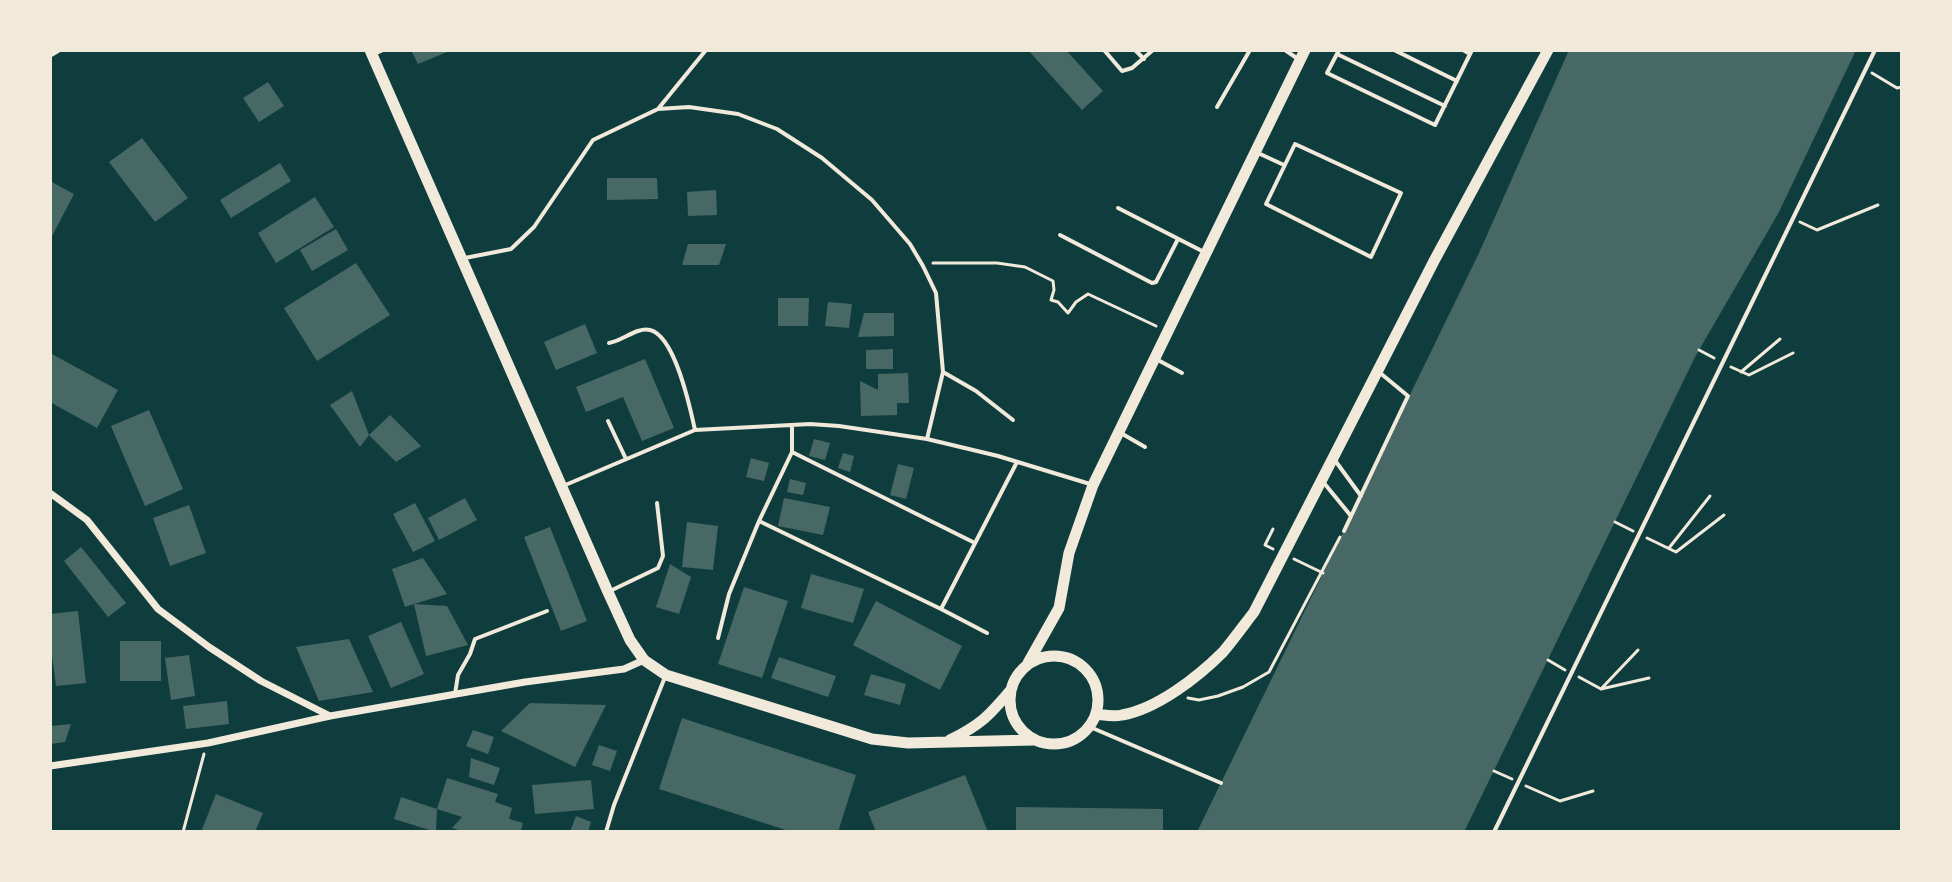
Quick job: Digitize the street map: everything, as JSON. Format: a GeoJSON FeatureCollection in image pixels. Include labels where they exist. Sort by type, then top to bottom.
{"type":"FeatureCollection","features":[{"type":"Feature","properties":{"kind":"main road"},"geometry":{"type":"LineString","coordinates":[[1096,714],[1118,716],[1138,711],[1168,695],[1222,652],[1254,612],[1429,270],[1548,50]]}},
{"type":"Feature","properties":{"kind":"main road"},"geometry":{"type":"LineString","coordinates":[[375,52],[608,592],[630,640],[644,660],[666,675],[872,739],[908,743],[1034,740],[1049,744],[1064,743],[1079,737],[1090,727],[1099,701],[1091,674],[1081,664],[1055,655],[1028,663]]}},
{"type":"Feature","properties":{"kind":"main road"},"geometry":{"type":"LineString","coordinates":[[946,742],[977,727],[1010,691],[1059,608],[1069,553],[1093,485],[1302,55]]}},
{"type":"Feature","properties":{"kind":"main road"},"geometry":{"type":"LineString","coordinates":[[1010,691],[1009,706],[1014,720],[1022,732],[1034,740]]}},
{"type":"Feature","properties":{"kind":"street"},"geometry":{"type":"LineString","coordinates":[[50,54],[57,50]]}},
{"type":"Feature","properties":{"kind":"street"},"geometry":{"type":"LineString","coordinates":[[50,493],[87,520],[158,609],[261,681],[330,716]]}},
{"type":"Feature","properties":{"kind":"street"},"geometry":{"type":"LineString","coordinates":[[50,766],[208,743],[330,716],[525,682],[616,670],[644,660]]}},
{"type":"Feature","properties":{"kind":"lane"},"geometry":{"type":"LineString","coordinates":[[658,109],[706,50]]}},
{"type":"Feature","properties":{"kind":"lane"},"geometry":{"type":"LineString","coordinates":[[1104,50],[1122,71],[1132,68],[1153,50]]}},
{"type":"Feature","properties":{"kind":"lane"},"geometry":{"type":"LineString","coordinates":[[1135,50],[1144,59]]}},
{"type":"Feature","properties":{"kind":"lane"},"geometry":{"type":"LineString","coordinates":[[1217,107],[1250,50]]}},
{"type":"Feature","properties":{"kind":"lane"},"geometry":{"type":"LineString","coordinates":[[1285,50],[1302,55]]}},
{"type":"Feature","properties":{"kind":"lane"},"geometry":{"type":"LineString","coordinates":[[1394,50],[1457,81]]}},
{"type":"Feature","properties":{"kind":"lane"},"geometry":{"type":"LineString","coordinates":[[1445,106],[1338,52],[1327,73],[1435,125],[1445,106],[1471,52],[1463,50]]}},
{"type":"Feature","properties":{"kind":"lane"},"geometry":{"type":"LineString","coordinates":[[1494,832],[1875,50]]}},
{"type":"Feature","properties":{"kind":"lane"},"geometry":{"type":"LineString","coordinates":[[462,259],[511,249],[534,227],[593,140],[658,109],[689,107],[738,114],[777,129],[822,158],[872,200],[910,244],[923,266],[936,293],[943,372],[927,439]]}},
{"type":"Feature","properties":{"kind":"lane"},"geometry":{"type":"LineString","coordinates":[[1295,144],[1401,193],[1371,257],[1266,204],[1284,165],[1295,144]]}},
{"type":"Feature","properties":{"kind":"lane"},"geometry":{"type":"LineString","coordinates":[[1256,151],[1284,165]]}},
{"type":"Feature","properties":{"kind":"lane"},"geometry":{"type":"LineString","coordinates":[[1118,208],[1206,253]]}},
{"type":"Feature","properties":{"kind":"lane"},"geometry":{"type":"LineString","coordinates":[[1060,235],[1152,283],[1156,282],[1178,239]]}},
{"type":"Feature","properties":{"kind":"lane"},"geometry":{"type":"LineString","coordinates":[[609,343],[639,330],[651,330],[661,336],[669,345],[690,402],[695,430]]}},
{"type":"Feature","properties":{"kind":"lane"},"geometry":{"type":"LineString","coordinates":[[1153,358],[1182,373]]}},
{"type":"Feature","properties":{"kind":"lane"},"geometry":{"type":"LineString","coordinates":[[1344,531],[1408,396],[1378,371]]}},
{"type":"Feature","properties":{"kind":"lane"},"geometry":{"type":"LineString","coordinates":[[943,372],[976,391],[1013,420]]}},
{"type":"Feature","properties":{"kind":"lane"},"geometry":{"type":"LineString","coordinates":[[608,421],[626,459]]}},
{"type":"Feature","properties":{"kind":"lane"},"geometry":{"type":"LineString","coordinates":[[562,487],[695,430],[810,424],[927,439],[1093,485]]}},
{"type":"Feature","properties":{"kind":"lane"},"geometry":{"type":"LineString","coordinates":[[718,638],[729,594],[792,452],[792,426]]}},
{"type":"Feature","properties":{"kind":"lane"},"geometry":{"type":"LineString","coordinates":[[1117,431],[1145,447]]}},
{"type":"Feature","properties":{"kind":"lane"},"geometry":{"type":"LineString","coordinates":[[792,452],[975,543]]}},
{"type":"Feature","properties":{"kind":"lane"},"geometry":{"type":"LineString","coordinates":[[1333,458],[1360,496]]}},
{"type":"Feature","properties":{"kind":"lane"},"geometry":{"type":"LineString","coordinates":[[941,609],[1017,462]]}},
{"type":"Feature","properties":{"kind":"lane"},"geometry":{"type":"LineString","coordinates":[[1321,480],[1351,516]]}},
{"type":"Feature","properties":{"kind":"lane"},"geometry":{"type":"LineString","coordinates":[[608,592],[658,568],[661,563],[663,556],[657,503]]}},
{"type":"Feature","properties":{"kind":"lane"},"geometry":{"type":"LineString","coordinates":[[759,521],[987,633]]}},
{"type":"Feature","properties":{"kind":"lane"},"geometry":{"type":"LineString","coordinates":[[455,694],[458,675],[475,639],[547,611]]}},
{"type":"Feature","properties":{"kind":"lane"},"geometry":{"type":"LineString","coordinates":[[606,832],[666,675]]}},
{"type":"Feature","properties":{"kind":"lane"},"geometry":{"type":"LineString","coordinates":[[1090,727],[1221,783]]}},
{"type":"Feature","properties":{"kind":"path"},"geometry":{"type":"LineString","coordinates":[[1863,67],[1897,88],[1902,87]]}},
{"type":"Feature","properties":{"kind":"path"},"geometry":{"type":"LineString","coordinates":[[1792,218],[1817,230],[1878,205]]}},
{"type":"Feature","properties":{"kind":"path"},"geometry":{"type":"LineString","coordinates":[[923,266],[936,263],[997,263],[1025,267],[1053,281],[1051,300],[1058,302],[1068,313],[1076,302],[1088,294],[1167,331]]}},
{"type":"Feature","properties":{"kind":"path"},"geometry":{"type":"LineString","coordinates":[[1741,372],[1780,339]]}},
{"type":"Feature","properties":{"kind":"path"},"geometry":{"type":"LineString","coordinates":[[1699,350],[1713,357]]}},
{"type":"Feature","properties":{"kind":"path"},"geometry":{"type":"LineString","coordinates":[[1727,365],[1749,375],[1793,353]]}},
{"type":"Feature","properties":{"kind":"path"},"geometry":{"type":"LineString","coordinates":[[1669,548],[1710,496]]}},
{"type":"Feature","properties":{"kind":"path"},"geometry":{"type":"LineString","coordinates":[[1615,522],[1676,552],[1724,515]]}},
{"type":"Feature","properties":{"kind":"path"},"geometry":{"type":"LineString","coordinates":[[1265,545],[1273,529]]}},
{"type":"Feature","properties":{"kind":"path"},"geometry":{"type":"LineString","coordinates":[[1168,695],[1199,700],[1218,696],[1243,687],[1269,672],[1344,531]]}},
{"type":"Feature","properties":{"kind":"path"},"geometry":{"type":"LineString","coordinates":[[1601,689],[1638,650]]}},
{"type":"Feature","properties":{"kind":"path"},"geometry":{"type":"LineString","coordinates":[[1548,660],[1601,689],[1649,678]]}},
{"type":"Feature","properties":{"kind":"path"},"geometry":{"type":"LineString","coordinates":[[183,832],[208,743]]}},
{"type":"Feature","properties":{"kind":"path"},"geometry":{"type":"LineString","coordinates":[[1494,771],[1560,801],[1593,791]]}},
{"type":"Feature","properties":{"kind":"building"},"geometry":{"type":"Polygon","coordinates":[[[411,50],[452,50],[418,64],[411,50]]]}},
{"type":"Feature","properties":{"kind":"building"},"geometry":{"type":"Polygon","coordinates":[[[1028,50],[1066,50],[1103,91],[1082,110],[1028,50]]]}},
{"type":"Feature","properties":{"kind":"building"},"geometry":{"type":"Polygon","coordinates":[[[1569,50],[1856,50],[1779,212],[1695,357],[1464,832],[1197,832],[1479,253],[1569,50]]]}},
{"type":"Feature","properties":{"kind":"building"},"geometry":{"type":"Polygon","coordinates":[[[268,82],[284,106],[259,122],[243,98],[268,82]]]}},
{"type":"Feature","properties":{"kind":"building"},"geometry":{"type":"Polygon","coordinates":[[[142,138],[188,198],[155,222],[109,162],[142,138]]]}},
{"type":"Feature","properties":{"kind":"building"},"geometry":{"type":"Polygon","coordinates":[[[280,163],[291,181],[231,218],[220,200],[280,163]]]}},
{"type":"Feature","properties":{"kind":"building"},"geometry":{"type":"Polygon","coordinates":[[[607,178],[657,178],[658,199],[607,200],[607,178]]]}},
{"type":"Feature","properties":{"kind":"building"},"geometry":{"type":"Polygon","coordinates":[[[50,181],[74,194],[50,240],[50,181]]]}},
{"type":"Feature","properties":{"kind":"building"},"geometry":{"type":"Polygon","coordinates":[[[716,190],[717,215],[688,216],[687,192],[716,190]]]}},
{"type":"Feature","properties":{"kind":"building"},"geometry":{"type":"Polygon","coordinates":[[[315,197],[334,227],[276,263],[258,233],[315,197]]]}},
{"type":"Feature","properties":{"kind":"building"},"geometry":{"type":"Polygon","coordinates":[[[336,229],[348,250],[312,271],[300,250],[336,229]]]}},
{"type":"Feature","properties":{"kind":"building"},"geometry":{"type":"Polygon","coordinates":[[[688,244],[726,244],[719,265],[682,265],[688,244]]]}},
{"type":"Feature","properties":{"kind":"building"},"geometry":{"type":"Polygon","coordinates":[[[356,263],[390,315],[317,361],[284,308],[356,263]]]}},
{"type":"Feature","properties":{"kind":"building"},"geometry":{"type":"Polygon","coordinates":[[[778,298],[809,298],[808,326],[778,326],[778,298]]]}},
{"type":"Feature","properties":{"kind":"building"},"geometry":{"type":"Polygon","coordinates":[[[828,302],[852,304],[849,328],[825,326],[828,302]]]}},
{"type":"Feature","properties":{"kind":"building"},"geometry":{"type":"Polygon","coordinates":[[[864,313],[894,313],[894,336],[858,337],[864,313]]]}},
{"type":"Feature","properties":{"kind":"building"},"geometry":{"type":"Polygon","coordinates":[[[585,324],[597,353],[556,370],[544,342],[585,324]]]}},
{"type":"Feature","properties":{"kind":"building"},"geometry":{"type":"Polygon","coordinates":[[[893,349],[893,369],[866,369],[866,350],[893,349]]]}},
{"type":"Feature","properties":{"kind":"building"},"geometry":{"type":"Polygon","coordinates":[[[50,353],[118,390],[97,428],[50,402],[50,353]]]}},
{"type":"Feature","properties":{"kind":"building"},"geometry":{"type":"Polygon","coordinates":[[[645,359],[674,428],[642,441],[623,397],[586,412],[576,387],[645,359]]]}},
{"type":"Feature","properties":{"kind":"building"},"geometry":{"type":"Polygon","coordinates":[[[908,373],[909,403],[897,403],[897,415],[861,416],[860,381],[878,390],[878,374],[908,373]]]}},
{"type":"Feature","properties":{"kind":"building"},"geometry":{"type":"Polygon","coordinates":[[[352,391],[369,435],[360,447],[330,405],[352,391]]]}},
{"type":"Feature","properties":{"kind":"building"},"geometry":{"type":"Polygon","coordinates":[[[149,410],[183,489],[145,506],[111,426],[149,410]]]}},
{"type":"Feature","properties":{"kind":"building"},"geometry":{"type":"Polygon","coordinates":[[[390,415],[421,446],[396,462],[369,435],[390,415]]]}},
{"type":"Feature","properties":{"kind":"building"},"geometry":{"type":"Polygon","coordinates":[[[814,439],[830,443],[825,460],[809,456],[814,439]]]}},
{"type":"Feature","properties":{"kind":"building"},"geometry":{"type":"Polygon","coordinates":[[[843,453],[854,456],[850,472],[838,468],[843,453]]]}},
{"type":"Feature","properties":{"kind":"building"},"geometry":{"type":"Polygon","coordinates":[[[751,458],[769,463],[764,481],[746,477],[751,458]]]}},
{"type":"Feature","properties":{"kind":"building"},"geometry":{"type":"Polygon","coordinates":[[[898,464],[914,468],[906,499],[890,495],[898,464]]]}},
{"type":"Feature","properties":{"kind":"building"},"geometry":{"type":"Polygon","coordinates":[[[790,479],[806,483],[803,495],[787,492],[790,479]]]}},
{"type":"Feature","properties":{"kind":"building"},"geometry":{"type":"Polygon","coordinates":[[[465,498],[477,520],[439,540],[428,518],[465,498]]]}},
{"type":"Feature","properties":{"kind":"building"},"geometry":{"type":"Polygon","coordinates":[[[784,498],[830,507],[823,535],[778,526],[784,498]]]}},
{"type":"Feature","properties":{"kind":"building"},"geometry":{"type":"Polygon","coordinates":[[[415,503],[435,541],[413,552],[393,514],[415,503]]]}},
{"type":"Feature","properties":{"kind":"building"},"geometry":{"type":"Polygon","coordinates":[[[189,505],[206,553],[170,566],[153,518],[189,505]]]}},
{"type":"Feature","properties":{"kind":"building"},"geometry":{"type":"Polygon","coordinates":[[[687,522],[718,526],[713,570],[682,567],[687,522]]]}},
{"type":"Feature","properties":{"kind":"building"},"geometry":{"type":"Polygon","coordinates":[[[550,527],[587,621],[561,631],[524,537],[550,527]]]}},
{"type":"Feature","properties":{"kind":"building"},"geometry":{"type":"Polygon","coordinates":[[[81,547],[126,603],[108,617],[64,561],[81,547]]]}},
{"type":"Feature","properties":{"kind":"building"},"geometry":{"type":"Polygon","coordinates":[[[423,558],[447,594],[405,607],[392,569],[423,558]]]}},
{"type":"Feature","properties":{"kind":"building"},"geometry":{"type":"Polygon","coordinates":[[[670,564],[691,577],[679,614],[656,607],[670,564]]]}},
{"type":"Feature","properties":{"kind":"building"},"geometry":{"type":"Polygon","coordinates":[[[811,574],[864,589],[853,623],[801,608],[811,574]]]}},
{"type":"Feature","properties":{"kind":"building"},"geometry":{"type":"Polygon","coordinates":[[[744,587],[788,601],[762,678],[718,664],[744,587]]]}},
{"type":"Feature","properties":{"kind":"building"},"geometry":{"type":"Polygon","coordinates":[[[876,601],[962,646],[940,690],[853,645],[876,601]]]}},
{"type":"Feature","properties":{"kind":"building"},"geometry":{"type":"Polygon","coordinates":[[[414,604],[447,606],[468,645],[426,656],[414,604]]]}},
{"type":"Feature","properties":{"kind":"building"},"geometry":{"type":"Polygon","coordinates":[[[78,611],[86,683],[56,686],[50,614],[78,611]]]}},
{"type":"Feature","properties":{"kind":"building"},"geometry":{"type":"Polygon","coordinates":[[[401,622],[424,674],[391,688],[368,636],[401,622]]]}},
{"type":"Feature","properties":{"kind":"building"},"geometry":{"type":"Polygon","coordinates":[[[349,639],[373,692],[319,701],[296,647],[349,639]]]}},
{"type":"Feature","properties":{"kind":"building"},"geometry":{"type":"Polygon","coordinates":[[[120,641],[161,641],[161,681],[120,681],[120,641]]]}},
{"type":"Feature","properties":{"kind":"building"},"geometry":{"type":"Polygon","coordinates":[[[189,655],[195,696],[171,700],[165,658],[189,655]]]}},
{"type":"Feature","properties":{"kind":"building"},"geometry":{"type":"Polygon","coordinates":[[[779,657],[836,676],[828,697],[771,678],[779,657]]]}},
{"type":"Feature","properties":{"kind":"building"},"geometry":{"type":"Polygon","coordinates":[[[871,674],[906,684],[900,705],[864,695],[871,674]]]}},
{"type":"Feature","properties":{"kind":"building"},"geometry":{"type":"Polygon","coordinates":[[[227,701],[229,724],[186,729],[183,706],[227,701]]]}},
{"type":"Feature","properties":{"kind":"building"},"geometry":{"type":"Polygon","coordinates":[[[530,703],[606,705],[575,767],[501,731],[530,703]]]}},
{"type":"Feature","properties":{"kind":"building"},"geometry":{"type":"Polygon","coordinates":[[[682,718],[856,775],[838,832],[792,832],[659,789],[682,718]]]}},
{"type":"Feature","properties":{"kind":"building"},"geometry":{"type":"Polygon","coordinates":[[[71,724],[65,742],[50,744],[50,726],[71,724]]]}},
{"type":"Feature","properties":{"kind":"building"},"geometry":{"type":"Polygon","coordinates":[[[473,730],[494,737],[488,754],[466,746],[473,730]]]}},
{"type":"Feature","properties":{"kind":"building"},"geometry":{"type":"Polygon","coordinates":[[[599,745],[617,751],[610,771],[592,765],[599,745]]]}},
{"type":"Feature","properties":{"kind":"building"},"geometry":{"type":"Polygon","coordinates":[[[471,758],[500,768],[494,785],[469,777],[471,758]]]}},
{"type":"Feature","properties":{"kind":"building"},"geometry":{"type":"Polygon","coordinates":[[[965,775],[988,832],[876,832],[868,812],[965,775]]]}},
{"type":"Feature","properties":{"kind":"building"},"geometry":{"type":"Polygon","coordinates":[[[447,778],[498,794],[495,802],[512,808],[509,819],[523,823],[520,832],[465,832],[452,828],[462,817],[437,809],[447,778]]]}},
{"type":"Feature","properties":{"kind":"building"},"geometry":{"type":"Polygon","coordinates":[[[591,780],[594,809],[535,814],[532,785],[591,780]]]}},
{"type":"Feature","properties":{"kind":"building"},"geometry":{"type":"Polygon","coordinates":[[[216,794],[263,813],[255,832],[201,832],[216,794]]]}},
{"type":"Feature","properties":{"kind":"building"},"geometry":{"type":"Polygon","coordinates":[[[401,797],[437,809],[436,832],[394,819],[401,797]]]}},
{"type":"Feature","properties":{"kind":"building"},"geometry":{"type":"Polygon","coordinates":[[[1016,807],[1163,809],[1163,832],[1016,832],[1016,807]]]}},
{"type":"Feature","properties":{"kind":"building"},"geometry":{"type":"Polygon","coordinates":[[[576,816],[591,822],[588,832],[570,832],[576,816]]]}}]}
